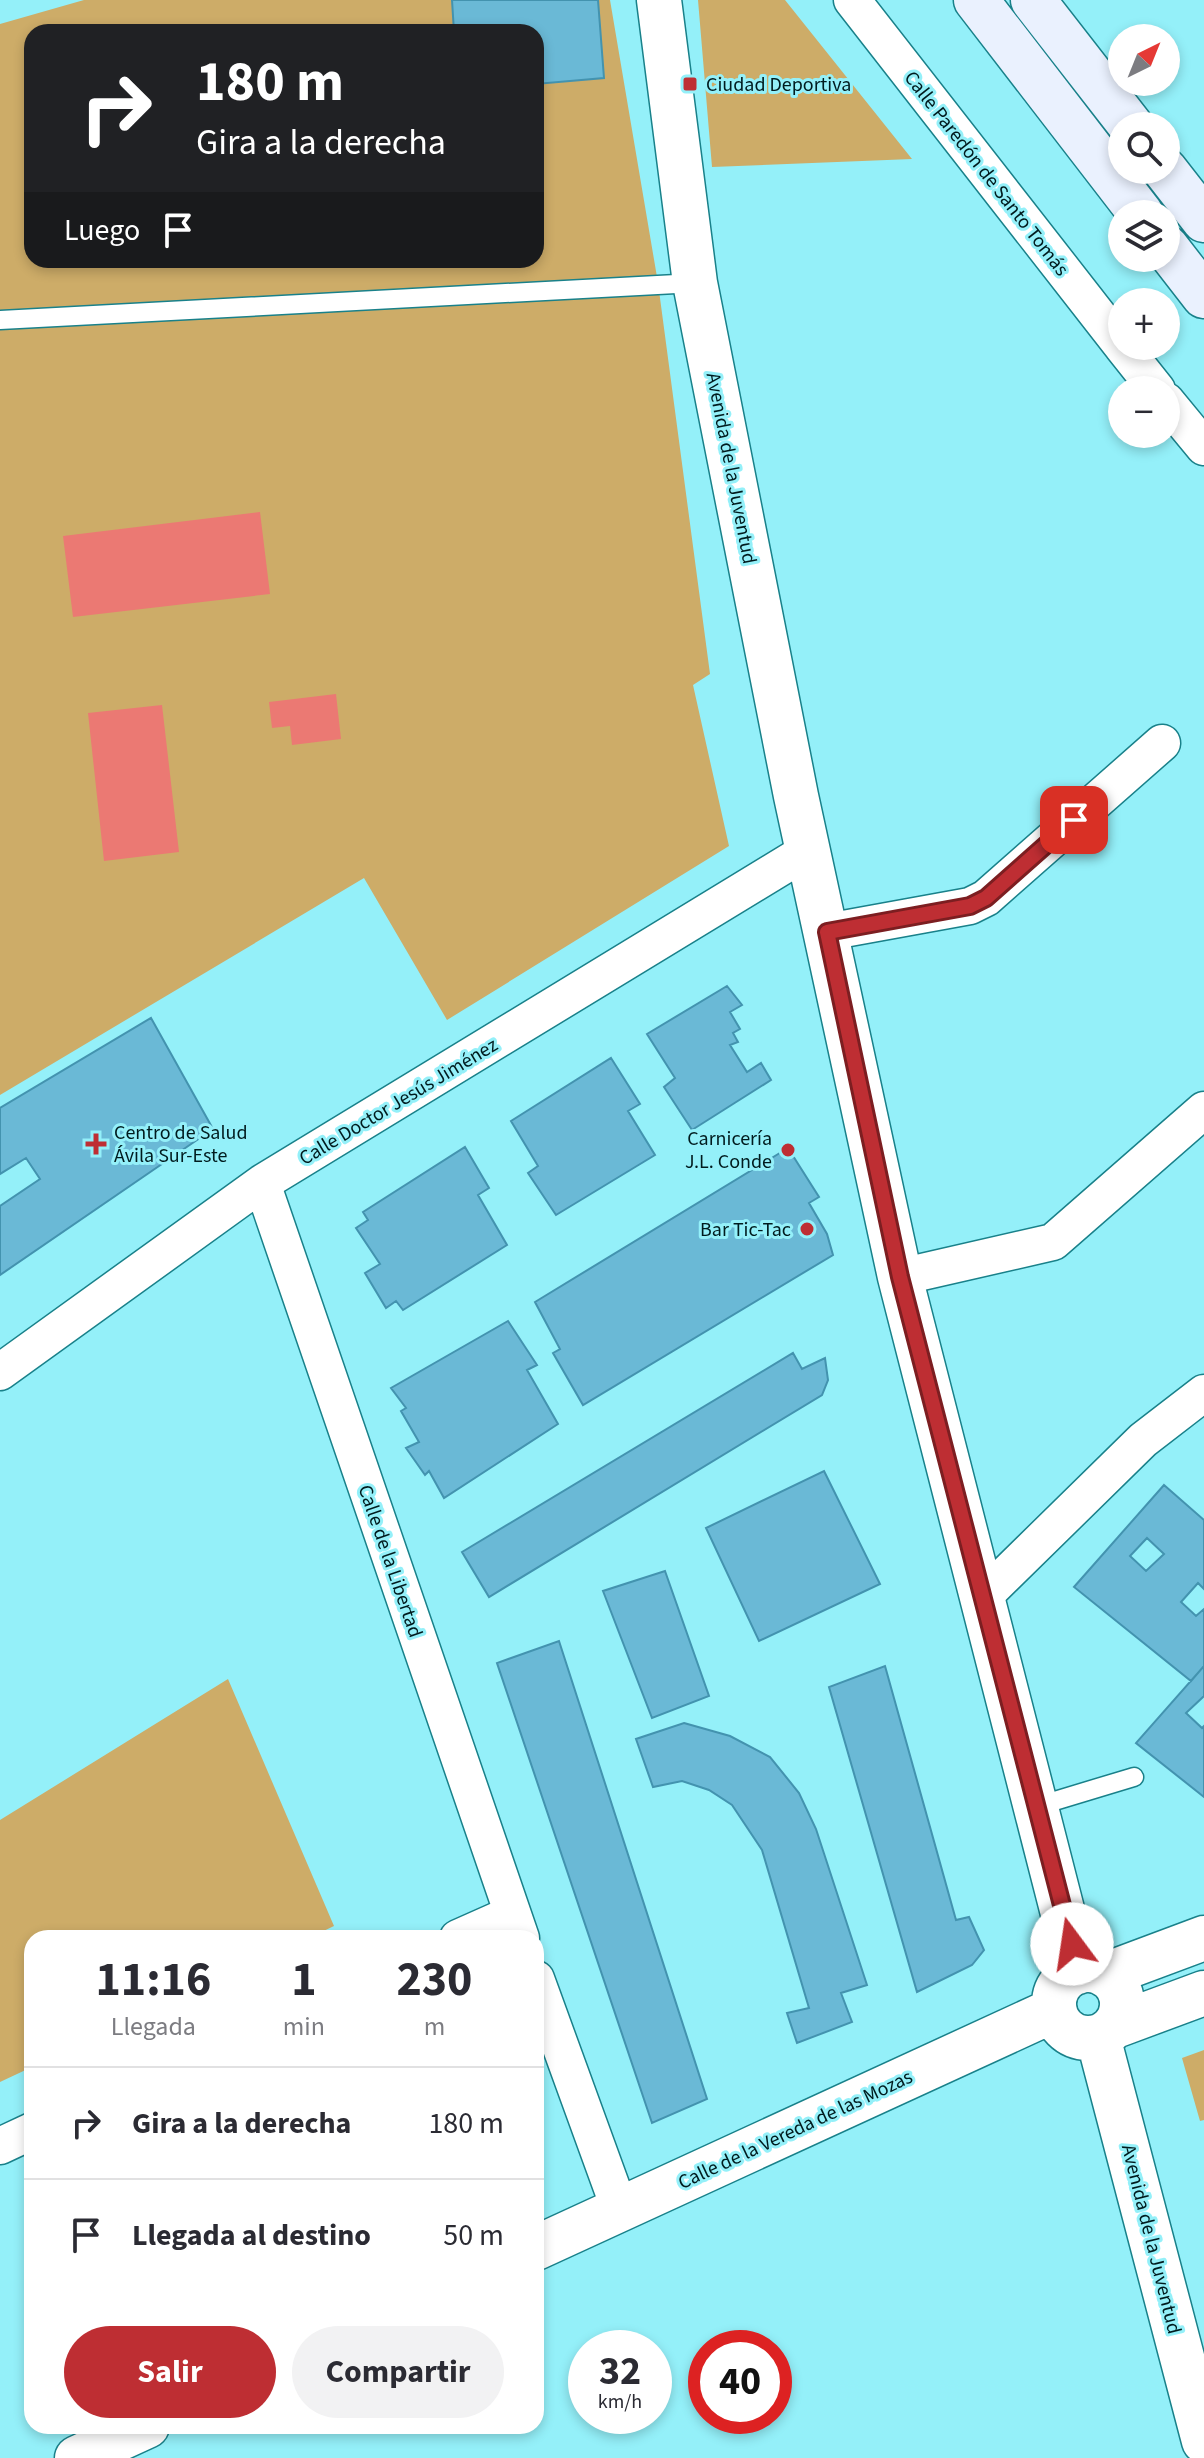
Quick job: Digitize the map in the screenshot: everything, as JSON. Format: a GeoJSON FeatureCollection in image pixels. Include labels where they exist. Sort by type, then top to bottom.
{"type":"FeatureCollection","features":[{"type":"Feature","properties":{"kind":"main road"},"geometry":{"type":"LineString","coordinates":[[976,0],[1130,200]]}},
{"type":"Feature","properties":{"kind":"main road"},"geometry":{"type":"LineString","coordinates":[[1033,0],[1120,112]]}},
{"type":"Feature","properties":{"kind":"main road"},"geometry":{"type":"LineString","coordinates":[[1176,184],[1204,220]]}},
{"type":"Feature","properties":{"kind":"main road"},"geometry":{"type":"LineString","coordinates":[[1180,265],[1204,296]]}},
{"type":"Feature","properties":{"kind":"street","name":"Avenida de la Juventud"},"geometry":{"type":"LineString","coordinates":[[659,0],[695,283],[809,850],[900,1277],[1038,1806],[1092,1973]]}},
{"type":"Feature","properties":{"kind":"street","name":"Calle Paredón de Santo Tomás"},"geometry":{"type":"LineString","coordinates":[[852,0],[1108,328]]}},
{"type":"Feature","properties":{"kind":"street","name":"Calle Paredón de Santo Tomás"},"geometry":{"type":"LineString","coordinates":[[1133,360],[1146,376]]}},
{"type":"Feature","properties":{"kind":"street"},"geometry":{"type":"LineString","coordinates":[[1180,418],[1204,447]]}},
{"type":"Feature","properties":{"kind":"street"},"geometry":{"type":"LineString","coordinates":[[827,932],[970,906],[986,898],[1162,743]]}},
{"type":"Feature","properties":{"kind":"street","name":"Calle Doctor Jesús Jiménez"},"geometry":{"type":"LineString","coordinates":[[0,1372],[262,1183],[809,850]]}},
{"type":"Feature","properties":{"kind":"street"},"geometry":{"type":"LineString","coordinates":[[900,1277],[1053,1242],[1204,1110]]}},
{"type":"Feature","properties":{"kind":"street","name":"Calle de la Libertad"},"geometry":{"type":"LineString","coordinates":[[262,1183],[516,1926]]}},
{"type":"Feature","properties":{"kind":"street"},"geometry":{"type":"LineString","coordinates":[[984,1596],[1143,1440],[1204,1393]]}},
{"type":"Feature","properties":{"kind":"street"},"geometry":{"type":"LineString","coordinates":[[1204,1938],[1064,1980],[1055,1994],[1054,2010],[1062,2028],[1078,2038],[1106,2032],[1204,1993]]}},
{"type":"Feature","properties":{"kind":"street"},"geometry":{"type":"LineString","coordinates":[[1092,1973],[1115,1985],[1121,1998],[1106,2032]]}},
{"type":"Feature","properties":{"kind":"street"},"geometry":{"type":"LineString","coordinates":[[544,2001],[620,2210]]}},
{"type":"Feature","properties":{"kind":"street","name":"Calle de la Vereda de las Mozas"},"geometry":{"type":"LineString","coordinates":[[544,2244],[1054,2010]]}},
{"type":"Feature","properties":{"kind":"street","name":"Avenida de la Juventud"},"geometry":{"type":"LineString","coordinates":[[1106,2032],[1204,2441]]}},
{"type":"Feature","properties":{"kind":"street"},"geometry":{"type":"LineString","coordinates":[[0,2146],[24,2135]]}},
{"type":"Feature","properties":{"kind":"street"},"geometry":{"type":"LineString","coordinates":[[77,2458],[130,2434]]}},
{"type":"Feature","properties":{"kind":"lane"},"geometry":{"type":"LineString","coordinates":[[0,320],[695,283]]}},
{"type":"Feature","properties":{"kind":"lane"},"geometry":{"type":"LineString","coordinates":[[1038,1806],[1134,1777]]}},
{"type":"Feature","properties":{"kind":"shaded area"},"geometry":{"type":"Polygon","coordinates":[[[84,0],[610,0],[658,283],[710,674],[693,685],[729,846],[447,1020],[364,878],[0,1095],[0,24],[84,0]]]}},
{"type":"Feature","properties":{"kind":"shaded area"},"geometry":{"type":"Polygon","coordinates":[[[698,0],[785,0],[912,159],[712,167],[698,0]]]}},
{"type":"Feature","properties":{"kind":"shaded area"},"geometry":{"type":"Polygon","coordinates":[[[260,512],[270,594],[73,617],[63,536],[260,512]]]}},
{"type":"Feature","properties":{"kind":"shaded area"},"geometry":{"type":"Polygon","coordinates":[[[336,694],[341,739],[292,745],[290,726],[272,728],[269,702],[336,694]]]}},
{"type":"Feature","properties":{"kind":"shaded area"},"geometry":{"type":"Polygon","coordinates":[[[162,705],[179,852],[104,861],[88,713],[162,705]]]}},
{"type":"Feature","properties":{"kind":"shaded area"},"geometry":{"type":"Polygon","coordinates":[[[228,1679],[334,1926],[326,1930],[24,1930],[24,2071],[0,2082],[0,1820],[228,1679]]]}},
{"type":"Feature","properties":{"kind":"shaded area"},"geometry":{"type":"Polygon","coordinates":[[[1204,2050],[1204,2120],[1200,2121],[1182,2058],[1204,2050]]]}},
{"type":"Feature","properties":{"kind":"building"},"geometry":{"type":"Polygon","coordinates":[[[452,0],[598,0],[604,78],[544,83],[544,24],[454,24],[452,0]]]}},
{"type":"Feature","properties":{"kind":"building"},"geometry":{"type":"Polygon","coordinates":[[[727,986],[742,1005],[730,1012],[740,1029],[733,1033],[738,1042],[730,1045],[747,1072],[761,1063],[771,1080],[692,1130],[664,1087],[675,1078],[647,1034],[727,986]]]}},
{"type":"Feature","properties":{"kind":"building","name":"Centro de Salud Ávila Sur-Este"},"geometry":{"type":"Polygon","coordinates":[[[151,1018],[213,1129],[0,1275],[0,1206],[40,1179],[26,1158],[0,1174],[0,1108],[151,1018]]]}},
{"type":"Feature","properties":{"kind":"building"},"geometry":{"type":"Polygon","coordinates":[[[611,1058],[640,1104],[628,1111],[655,1155],[556,1215],[528,1173],[538,1166],[511,1121],[611,1058]]]}},
{"type":"Feature","properties":{"kind":"building"},"geometry":{"type":"Polygon","coordinates":[[[465,1147],[489,1188],[478,1195],[507,1245],[403,1310],[396,1301],[386,1308],[365,1273],[380,1264],[356,1228],[368,1220],[363,1212],[465,1147]]]}},
{"type":"Feature","properties":{"kind":"building"},"geometry":{"type":"Polygon","coordinates":[[[788,1148],[819,1197],[809,1203],[827,1234],[833,1255],[583,1405],[553,1353],[560,1349],[535,1302],[788,1148]]]}},
{"type":"Feature","properties":{"kind":"building"},"geometry":{"type":"Polygon","coordinates":[[[508,1321],[537,1365],[527,1370],[558,1424],[444,1498],[429,1471],[425,1475],[406,1448],[419,1442],[401,1411],[406,1408],[391,1388],[508,1321]]]}},
{"type":"Feature","properties":{"kind":"building"},"geometry":{"type":"Polygon","coordinates":[[[793,1353],[802,1369],[825,1358],[828,1380],[822,1395],[489,1597],[462,1552],[793,1353]]]}},
{"type":"Feature","properties":{"kind":"building"},"geometry":{"type":"Polygon","coordinates":[[[824,1471],[880,1584],[759,1641],[706,1528],[824,1471]]]}},
{"type":"Feature","properties":{"kind":"building"},"geometry":{"type":"Polygon","coordinates":[[[1164,1485],[1204,1520],[1204,1589],[1198,1583],[1181,1602],[1196,1616],[1204,1609],[1204,1666],[1191,1681],[1074,1587],[1164,1485]],[[1147,1538],[1130,1556],[1146,1571],[1164,1554],[1147,1538]]]}},
{"type":"Feature","properties":{"kind":"building"},"geometry":{"type":"Polygon","coordinates":[[[665,1571],[709,1696],[652,1718],[603,1591],[665,1571]]]}},
{"type":"Feature","properties":{"kind":"building"},"geometry":{"type":"Polygon","coordinates":[[[559,1641],[707,2099],[652,2123],[497,1663],[559,1641]]]}},
{"type":"Feature","properties":{"kind":"building"},"geometry":{"type":"Polygon","coordinates":[[[885,1666],[956,1920],[969,1917],[984,1950],[972,1965],[917,1992],[829,1687],[885,1666]]]}},
{"type":"Feature","properties":{"kind":"building"},"geometry":{"type":"Polygon","coordinates":[[[1204,1666],[1204,1696],[1186,1713],[1202,1728],[1204,1726],[1204,1797],[1136,1743],[1204,1666]]]}},
{"type":"Feature","properties":{"kind":"building"},"geometry":{"type":"Polygon","coordinates":[[[684,1723],[730,1736],[770,1757],[799,1793],[816,1829],[867,1985],[841,1993],[852,2022],[797,2043],[787,2013],[809,2008],[762,1850],[732,1805],[709,1790],[682,1781],[653,1787],[636,1739],[684,1723]]]}},
{"type":"Feature","properties":{"kind":"place","name":"Ciudad Deportiva"},"geometry":{"type":"Point","coordinates":[690,84]}},
{"type":"Feature","properties":{"kind":"place","name":"Centro de Salud Ávila Sur-Este"},"geometry":{"type":"Point","coordinates":[96,1144]}},
{"type":"Feature","properties":{"kind":"place","name":"Carnicería J.L. Conde"},"geometry":{"type":"Point","coordinates":[788,1150]}},
{"type":"Feature","properties":{"kind":"place","name":"Bar Tic-Tac"},"geometry":{"type":"Point","coordinates":[807,1229]}},
{"type":"Feature","properties":{"kind":"route"},"geometry":{"type":"LineString","coordinates":[[1072,1944],[900,1277],[827,932],[970,906],[986,898],[1074,820]]}}]}
